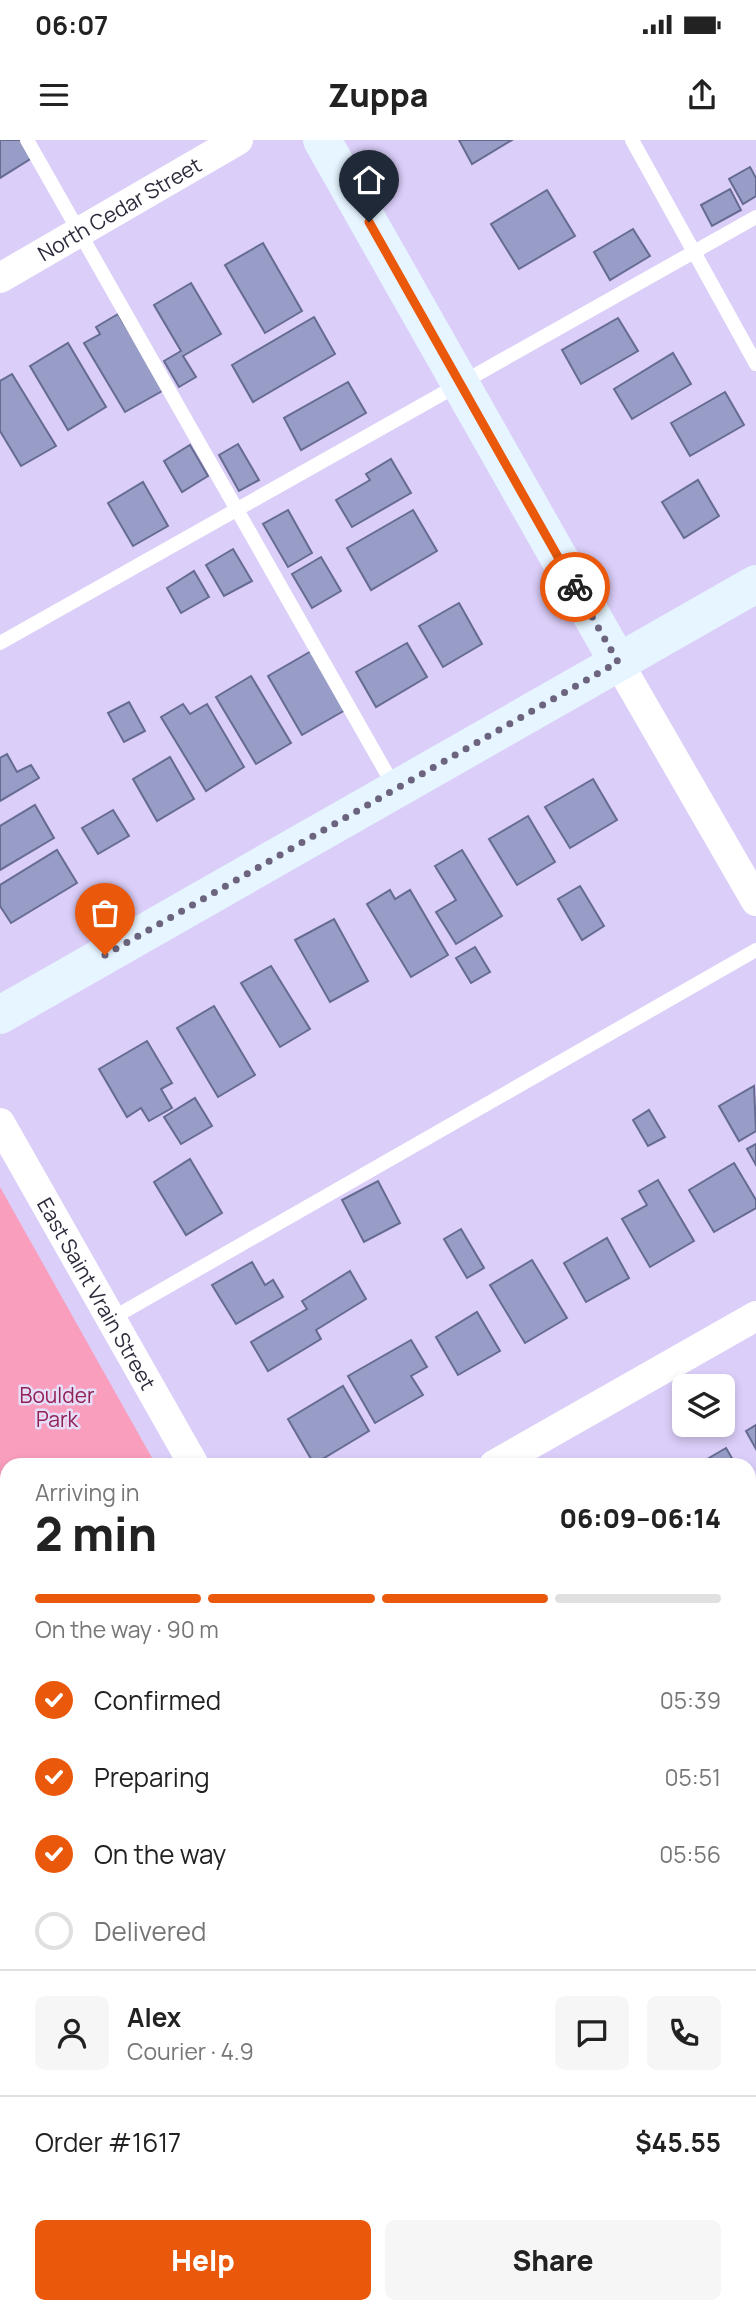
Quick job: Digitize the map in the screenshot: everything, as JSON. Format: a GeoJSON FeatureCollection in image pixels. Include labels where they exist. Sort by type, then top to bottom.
{"type":"FeatureCollection","features":[{"type":"Feature","properties":{"kind":"main road"},"geometry":{"type":"LineString","coordinates":[[322,140],[618,662]]}},
{"type":"Feature","properties":{"kind":"main road"},"geometry":{"type":"LineString","coordinates":[[0,1015],[756,584]]}},
{"type":"Feature","properties":{"kind":"street","name":"North Cedar Street"},"geometry":{"type":"LineString","coordinates":[[0,278],[238,140]]}},
{"type":"Feature","properties":{"kind":"street"},"geometry":{"type":"LineString","coordinates":[[618,662],[756,901]]}},
{"type":"Feature","properties":{"kind":"street","name":"East Saint Vrain Street"},"geometry":{"type":"LineString","coordinates":[[0,1123],[190,1458]]}},
{"type":"Feature","properties":{"kind":"street"},"geometry":{"type":"LineString","coordinates":[[506,1458],[756,1316]]}},
{"type":"Feature","properties":{"kind":"lane"},"geometry":{"type":"LineString","coordinates":[[27,140],[396,789]]}},
{"type":"Feature","properties":{"kind":"lane"},"geometry":{"type":"LineString","coordinates":[[632,140],[756,364]]}},
{"type":"Feature","properties":{"kind":"lane"},"geometry":{"type":"LineString","coordinates":[[0,643],[756,217]]}},
{"type":"Feature","properties":{"kind":"lane"},"geometry":{"type":"LineString","coordinates":[[111,1319],[756,950]]}},
{"type":"Feature","properties":{"kind":"green space","name":"Boulder Park"},"geometry":{"type":"Polygon","coordinates":[[[0,1187],[152,1458],[0,1458],[0,1187]]]}},
{"type":"Feature","properties":{"kind":"building"},"geometry":{"type":"Polygon","coordinates":[[[0,140],[21,140],[32,158],[0,178],[0,140]]]}},
{"type":"Feature","properties":{"kind":"building"},"geometry":{"type":"Polygon","coordinates":[[[459,140],[512,140],[472,164],[459,140]]]}},
{"type":"Feature","properties":{"kind":"building"},"geometry":{"type":"Polygon","coordinates":[[[750,167],[756,178],[756,196],[743,204],[729,179],[750,167]]]}},
{"type":"Feature","properties":{"kind":"building"},"geometry":{"type":"Polygon","coordinates":[[[730,189],[741,210],[712,226],[701,205],[730,189]]]}},
{"type":"Feature","properties":{"kind":"building"},"geometry":{"type":"Polygon","coordinates":[[[547,190],[575,236],[519,269],[491,224],[547,190]]]}},
{"type":"Feature","properties":{"kind":"building"},"geometry":{"type":"Polygon","coordinates":[[[633,229],[650,256],[610,280],[594,252],[633,229]]]}},
{"type":"Feature","properties":{"kind":"building"},"geometry":{"type":"Polygon","coordinates":[[[263,243],[302,311],[265,333],[225,265],[263,243]]]}},
{"type":"Feature","properties":{"kind":"building"},"geometry":{"type":"Polygon","coordinates":[[[191,283],[221,334],[183,356],[196,377],[179,387],[164,361],[181,351],[154,305],[191,283]]]}},
{"type":"Feature","properties":{"kind":"building"},"geometry":{"type":"Polygon","coordinates":[[[118,314],[164,390],[125,412],[84,343],[100,334],[96,327],[118,314]]]}},
{"type":"Feature","properties":{"kind":"building"},"geometry":{"type":"Polygon","coordinates":[[[314,317],[335,354],[253,402],[232,365],[314,317]]]}},
{"type":"Feature","properties":{"kind":"building"},"geometry":{"type":"Polygon","coordinates":[[[618,318],[638,351],[581,384],[562,350],[618,318]]]}},
{"type":"Feature","properties":{"kind":"building"},"geometry":{"type":"Polygon","coordinates":[[[68,343],[106,407],[68,430],[30,366],[68,343]]]}},
{"type":"Feature","properties":{"kind":"building"},"geometry":{"type":"Polygon","coordinates":[[[673,353],[691,384],[632,419],[614,389],[673,353]]]}},
{"type":"Feature","properties":{"kind":"building"},"geometry":{"type":"Polygon","coordinates":[[[12,374],[56,446],[21,466],[0,431],[0,381],[12,374]]]}},
{"type":"Feature","properties":{"kind":"building"},"geometry":{"type":"Polygon","coordinates":[[[348,382],[366,413],[301,450],[284,418],[348,382]]]}},
{"type":"Feature","properties":{"kind":"building"},"geometry":{"type":"Polygon","coordinates":[[[725,392],[744,425],[690,456],[671,423],[725,392]]]}},
{"type":"Feature","properties":{"kind":"building"},"geometry":{"type":"Polygon","coordinates":[[[238,444],[259,480],[239,491],[219,455],[238,444]]]}},
{"type":"Feature","properties":{"kind":"building"},"geometry":{"type":"Polygon","coordinates":[[[190,445],[208,476],[182,492],[164,461],[190,445]]]}},
{"type":"Feature","properties":{"kind":"building"},"geometry":{"type":"Polygon","coordinates":[[[391,459],[411,493],[352,527],[336,500],[370,480],[366,474],[391,459]]]}},
{"type":"Feature","properties":{"kind":"building"},"geometry":{"type":"Polygon","coordinates":[[[698,480],[719,516],[684,538],[662,502],[698,480]]]}},
{"type":"Feature","properties":{"kind":"building"},"geometry":{"type":"Polygon","coordinates":[[[143,482],[168,526],[133,546],[108,503],[143,482]]]}},
{"type":"Feature","properties":{"kind":"building"},"geometry":{"type":"Polygon","coordinates":[[[288,510],[312,553],[288,567],[263,524],[288,510]]]}},
{"type":"Feature","properties":{"kind":"building"},"geometry":{"type":"Polygon","coordinates":[[[413,510],[437,551],[371,590],[347,548],[413,510]]]}},
{"type":"Feature","properties":{"kind":"building"},"geometry":{"type":"Polygon","coordinates":[[[233,549],[252,581],[224,596],[206,565],[233,549]]]}},
{"type":"Feature","properties":{"kind":"building"},"geometry":{"type":"Polygon","coordinates":[[[321,557],[341,591],[312,608],[292,574],[321,557]]]}},
{"type":"Feature","properties":{"kind":"building"},"geometry":{"type":"Polygon","coordinates":[[[194,571],[209,597],[181,613],[167,588],[194,571]]]}},
{"type":"Feature","properties":{"kind":"building"},"geometry":{"type":"Polygon","coordinates":[[[459,603],[482,644],[443,667],[419,626],[459,603]]]}},
{"type":"Feature","properties":{"kind":"building"},"geometry":{"type":"Polygon","coordinates":[[[407,643],[427,677],[376,707],[356,672],[407,643]]]}},
{"type":"Feature","properties":{"kind":"building"},"geometry":{"type":"Polygon","coordinates":[[[313,650],[347,709],[302,735],[268,676],[313,650]]]}},
{"type":"Feature","properties":{"kind":"building"},"geometry":{"type":"Polygon","coordinates":[[[251,676],[291,743],[256,764],[216,697],[251,676]]]}},
{"type":"Feature","properties":{"kind":"building"},"geometry":{"type":"Polygon","coordinates":[[[129,702],[145,731],[124,742],[108,713],[129,702]]]}},
{"type":"Feature","properties":{"kind":"building"},"geometry":{"type":"Polygon","coordinates":[[[183,704],[190,714],[207,704],[244,767],[206,791],[161,717],[183,704]]]}},
{"type":"Feature","properties":{"kind":"building"},"geometry":{"type":"Polygon","coordinates":[[[7,754],[17,772],[31,765],[39,778],[0,801],[0,758],[7,754]]]}},
{"type":"Feature","properties":{"kind":"building"},"geometry":{"type":"Polygon","coordinates":[[[170,757],[194,799],[157,821],[133,779],[170,757]]]}},
{"type":"Feature","properties":{"kind":"building"},"geometry":{"type":"Polygon","coordinates":[[[593,779],[617,820],[570,848],[545,807],[593,779]]]}},
{"type":"Feature","properties":{"kind":"building"},"geometry":{"type":"Polygon","coordinates":[[[35,805],[54,838],[0,870],[0,826],[35,805]]]}},
{"type":"Feature","properties":{"kind":"building"},"geometry":{"type":"Polygon","coordinates":[[[113,810],[129,836],[98,854],[82,828],[113,810]]]}},
{"type":"Feature","properties":{"kind":"building"},"geometry":{"type":"Polygon","coordinates":[[[528,816],[555,862],[517,885],[489,839],[528,816]]]}},
{"type":"Feature","properties":{"kind":"building"},"geometry":{"type":"Polygon","coordinates":[[[57,850],[77,883],[11,923],[0,906],[0,885],[57,850]]]}},
{"type":"Feature","properties":{"kind":"building"},"geometry":{"type":"Polygon","coordinates":[[[462,850],[502,916],[456,944],[436,912],[456,900],[435,866],[462,850]]]}},
{"type":"Feature","properties":{"kind":"building"},"geometry":{"type":"Polygon","coordinates":[[[580,886],[604,926],[582,940],[558,899],[580,886]]]}},
{"type":"Feature","properties":{"kind":"building"},"geometry":{"type":"Polygon","coordinates":[[[390,890],[395,899],[410,890],[448,955],[411,977],[367,904],[390,890]]]}},
{"type":"Feature","properties":{"kind":"building"},"geometry":{"type":"Polygon","coordinates":[[[334,919],[368,981],[330,1002],[295,940],[334,919]]]}},
{"type":"Feature","properties":{"kind":"building"},"geometry":{"type":"Polygon","coordinates":[[[475,947],[490,972],[471,983],[456,958],[475,947]]]}},
{"type":"Feature","properties":{"kind":"building"},"geometry":{"type":"Polygon","coordinates":[[[271,966],[310,1029],[280,1047],[241,983],[271,966]]]}},
{"type":"Feature","properties":{"kind":"building"},"geometry":{"type":"Polygon","coordinates":[[[214,1006],[255,1075],[218,1097],[177,1028],[214,1006]]]}},
{"type":"Feature","properties":{"kind":"building"},"geometry":{"type":"Polygon","coordinates":[[[147,1041],[172,1083],[161,1089],[172,1108],[149,1121],[141,1108],[127,1117],[99,1069],[147,1041]]]}},
{"type":"Feature","properties":{"kind":"building"},"geometry":{"type":"Polygon","coordinates":[[[754,1086],[756,1131],[739,1141],[719,1106],[754,1086]]]}},
{"type":"Feature","properties":{"kind":"building"},"geometry":{"type":"Polygon","coordinates":[[[195,1098],[212,1126],[181,1144],[164,1117],[195,1098]]]}},
{"type":"Feature","properties":{"kind":"building"},"geometry":{"type":"Polygon","coordinates":[[[649,1110],[665,1137],[648,1146],[633,1120],[649,1110]]]}},
{"type":"Feature","properties":{"kind":"building"},"geometry":{"type":"Polygon","coordinates":[[[756,1144],[756,1165],[747,1149],[756,1144]]]}},
{"type":"Feature","properties":{"kind":"building"},"geometry":{"type":"Polygon","coordinates":[[[190,1159],[222,1213],[186,1235],[154,1182],[190,1159]]]}},
{"type":"Feature","properties":{"kind":"building"},"geometry":{"type":"Polygon","coordinates":[[[734,1163],[756,1200],[756,1208],[714,1232],[689,1190],[734,1163]]]}},
{"type":"Feature","properties":{"kind":"building"},"geometry":{"type":"Polygon","coordinates":[[[658,1180],[694,1241],[650,1267],[622,1219],[647,1205],[639,1191],[658,1180]]]}},
{"type":"Feature","properties":{"kind":"building"},"geometry":{"type":"Polygon","coordinates":[[[378,1181],[400,1223],[364,1242],[342,1200],[378,1181]]]}},
{"type":"Feature","properties":{"kind":"building"},"geometry":{"type":"Polygon","coordinates":[[[461,1229],[484,1268],[467,1278],[444,1239],[461,1229]]]}},
{"type":"Feature","properties":{"kind":"building"},"geometry":{"type":"Polygon","coordinates":[[[607,1238],[629,1278],[586,1302],[564,1263],[607,1238]]]}},
{"type":"Feature","properties":{"kind":"building"},"geometry":{"type":"Polygon","coordinates":[[[532,1260],[567,1318],[525,1343],[490,1285],[532,1260]]]}},
{"type":"Feature","properties":{"kind":"building"},"geometry":{"type":"Polygon","coordinates":[[[252,1262],[265,1285],[273,1280],[283,1297],[236,1324],[212,1285],[252,1262]]]}},
{"type":"Feature","properties":{"kind":"building"},"geometry":{"type":"Polygon","coordinates":[[[350,1271],[366,1299],[316,1330],[321,1339],[268,1371],[251,1342],[307,1309],[302,1301],[350,1271]]]}},
{"type":"Feature","properties":{"kind":"building"},"geometry":{"type":"Polygon","coordinates":[[[477,1312],[500,1351],[458,1375],[436,1337],[477,1312]]]}},
{"type":"Feature","properties":{"kind":"building"},"geometry":{"type":"Polygon","coordinates":[[[411,1340],[427,1367],[411,1376],[423,1395],[375,1423],[348,1376],[411,1340]]]}},
{"type":"Feature","properties":{"kind":"building"},"geometry":{"type":"Polygon","coordinates":[[[343,1386],[369,1431],[324,1458],[311,1458],[288,1419],[343,1386]]]}},
{"type":"Feature","properties":{"kind":"building"},"geometry":{"type":"Polygon","coordinates":[[[756,1425],[756,1449],[746,1431],[756,1425]]]}},
{"type":"Feature","properties":{"kind":"building"},"geometry":{"type":"Polygon","coordinates":[[[726,1448],[732,1458],[709,1458],[726,1448]]]}},
{"type":"Feature","properties":{"kind":"way so far"},"geometry":{"type":"LineString","coordinates":[[105,955],[618,662],[575,587]]}},
{"type":"Feature","properties":{"kind":"route"},"geometry":{"type":"LineString","coordinates":[[369,222],[575,587]]}}]}
